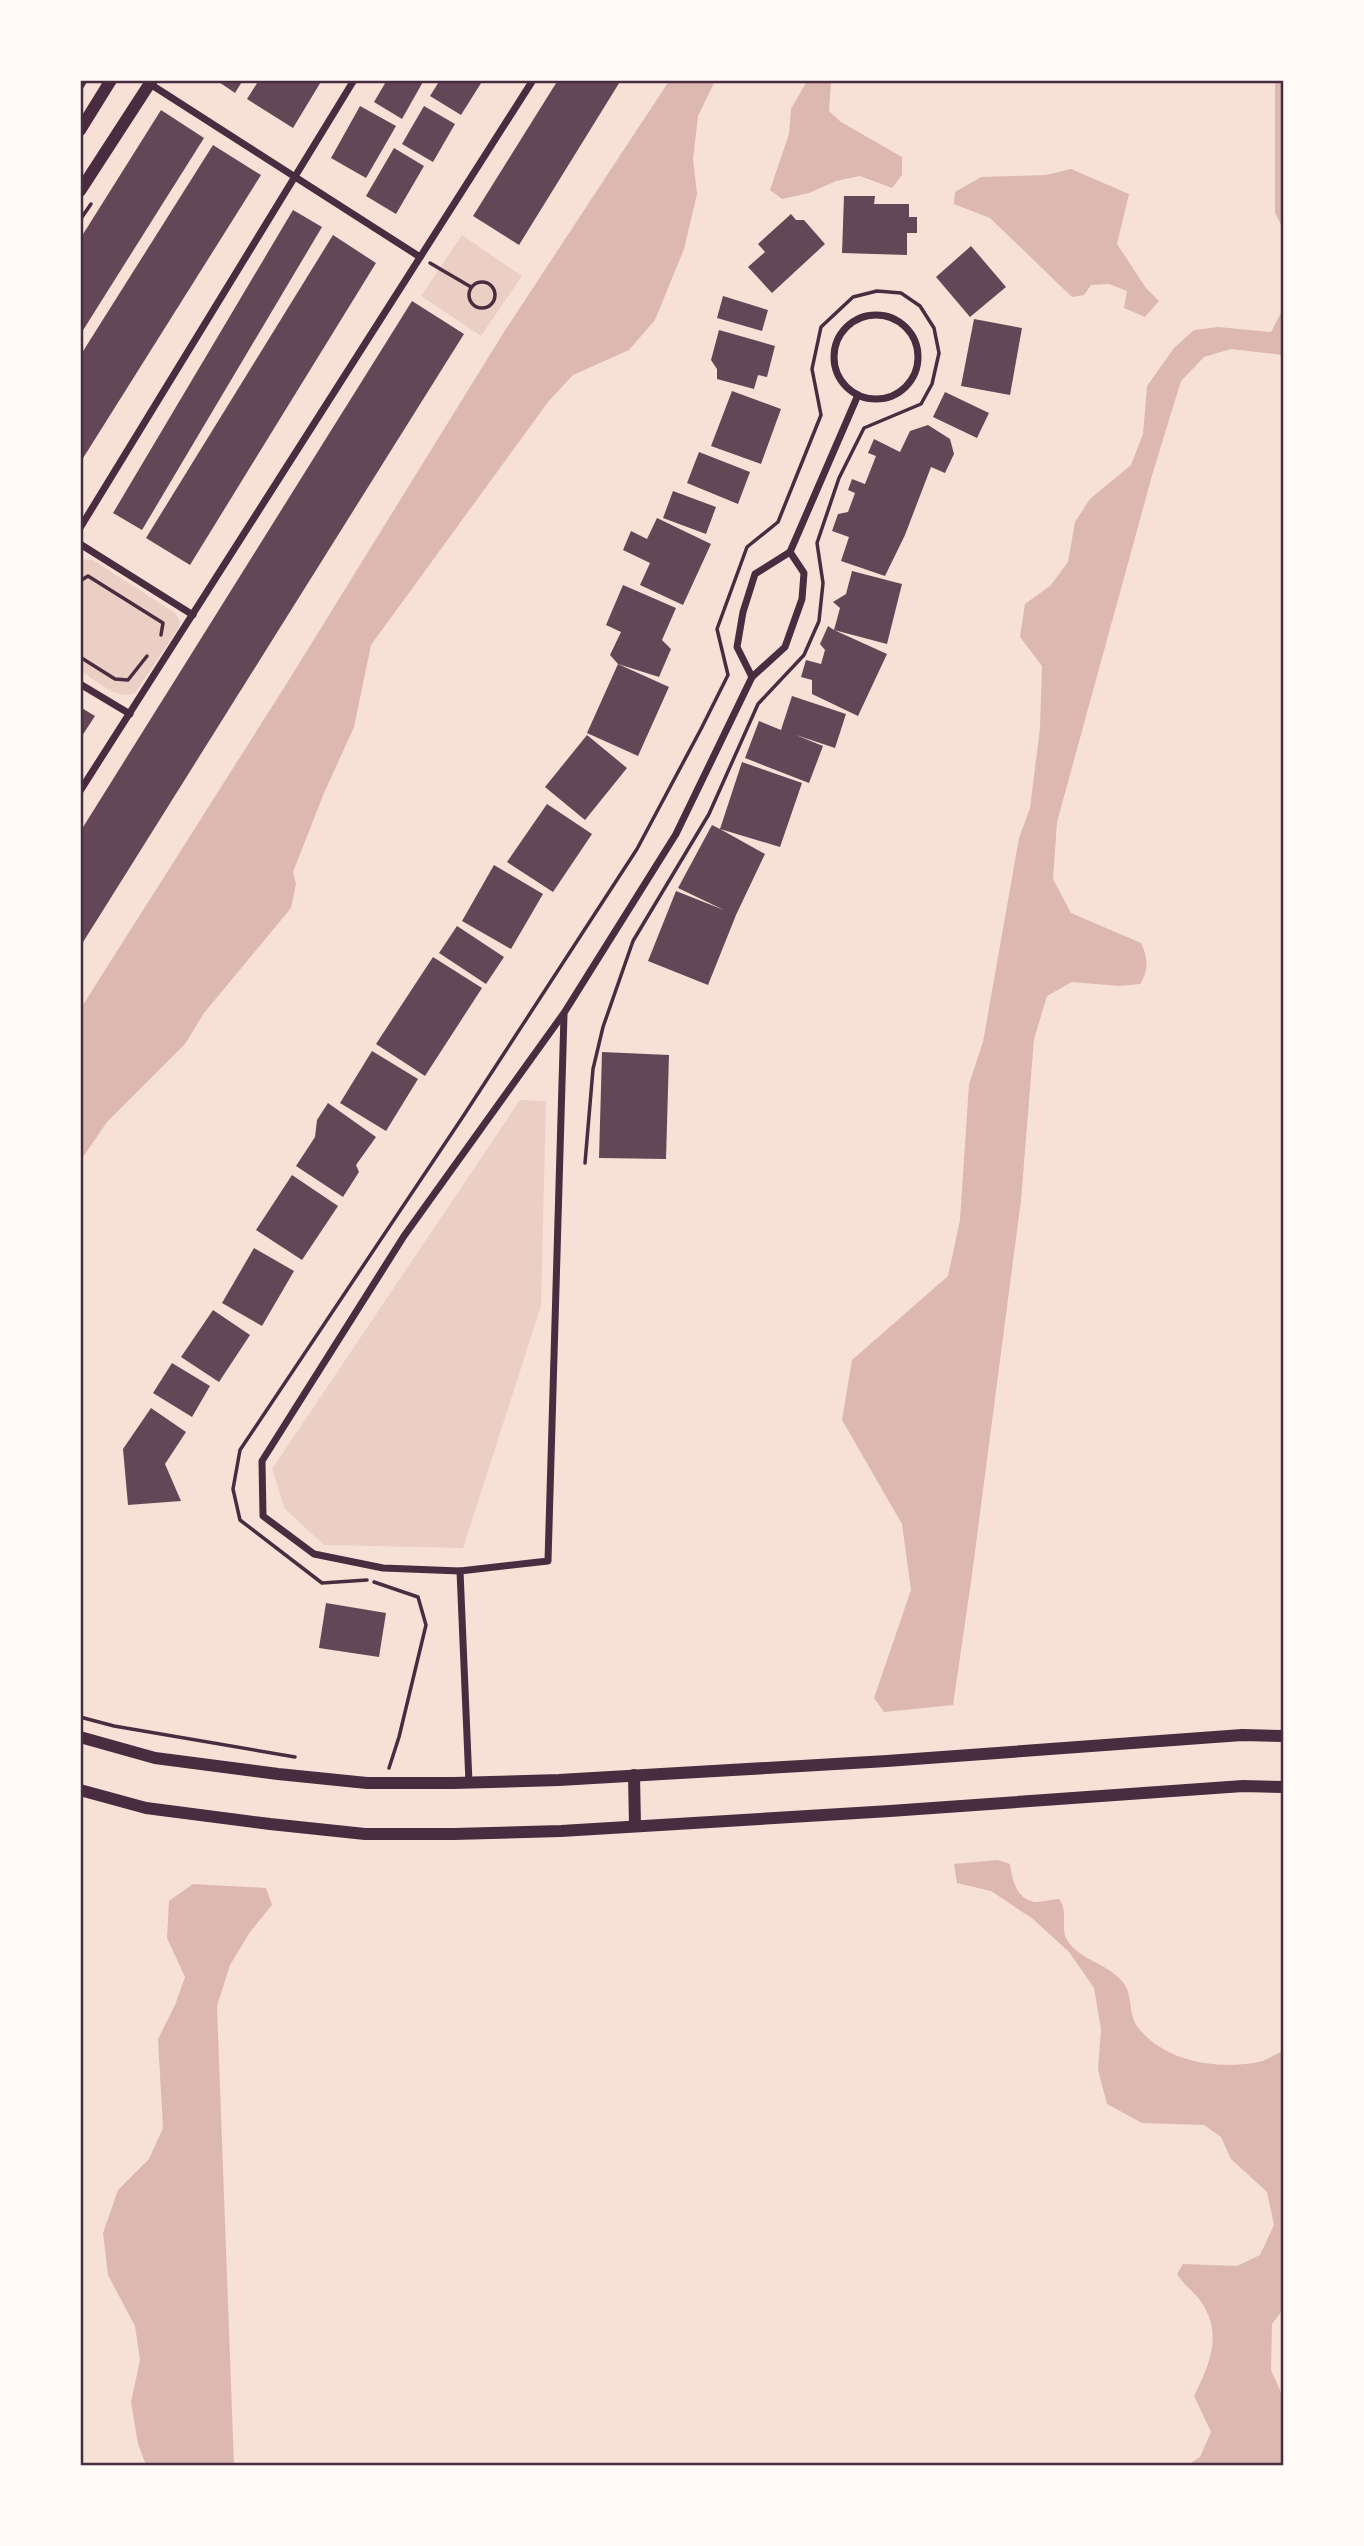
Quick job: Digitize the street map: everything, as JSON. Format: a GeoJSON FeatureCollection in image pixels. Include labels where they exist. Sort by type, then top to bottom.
{"type":"FeatureCollection","features":[{"type":"Feature","properties":{"kind":"street"},"geometry":{"type":"LineString","coordinates":[[80,130],[111,80]]}},
{"type":"Feature","properties":{"kind":"street"},"geometry":{"type":"LineString","coordinates":[[80,528],[354,80]]}},
{"type":"Feature","properties":{"kind":"street"},"geometry":{"type":"LineString","coordinates":[[80,791],[533,80]]}},
{"type":"Feature","properties":{"kind":"street"},"geometry":{"type":"LineString","coordinates":[[80,191],[149,82],[420,257]]}},
{"type":"Feature","properties":{"kind":"street"},"geometry":{"type":"LineString","coordinates":[[880,314],[895,318],[914,336],[918,349],[915,375],[897,394],[884,399],[858,395],[846,387],[838,374],[834,360],[835,345],[852,321],[866,315],[880,314]]}},
{"type":"Feature","properties":{"kind":"street"},"geometry":{"type":"LineString","coordinates":[[752,677],[737,647],[743,612],[755,574],[790,552],[858,395]]}},
{"type":"Feature","properties":{"kind":"street"},"geometry":{"type":"LineString","coordinates":[[80,544],[193,615]]}},
{"type":"Feature","properties":{"kind":"street"},"geometry":{"type":"LineString","coordinates":[[564,1013],[548,1561],[460,1571],[383,1568],[314,1554],[263,1516],[262,1461],[404,1236],[564,1013],[676,834],[752,677],[785,647],[802,599],[804,573],[790,552]]}},
{"type":"Feature","properties":{"kind":"street"},"geometry":{"type":"LineString","coordinates":[[80,684],[130,714]]}},
{"type":"Feature","properties":{"kind":"street"},"geometry":{"type":"LineString","coordinates":[[460,1571],[470,1783]]}},
{"type":"Feature","properties":{"kind":"street"},"geometry":{"type":"LineString","coordinates":[[80,1737],[155,1758],[278,1774],[367,1783],[470,1783],[887,1761],[1242,1735],[1283,1736]]}},
{"type":"Feature","properties":{"kind":"street"},"geometry":{"type":"LineString","coordinates":[[634,1775],[635,1826]]}},
{"type":"Feature","properties":{"kind":"street"},"geometry":{"type":"LineString","coordinates":[[80,1790],[146,1808],[271,1825],[365,1833],[454,1834],[890,1811],[1243,1786],[1283,1787]]}},
{"type":"Feature","properties":{"kind":"path"},"geometry":{"type":"LineString","coordinates":[[80,90],[86,80]]}},
{"type":"Feature","properties":{"kind":"path"},"geometry":{"type":"LineString","coordinates":[[420,257],[471,287]]}},
{"type":"Feature","properties":{"kind":"path"},"geometry":{"type":"LineString","coordinates":[[480,282],[492,286],[495,294],[491,305],[482,308],[475,305],[470,298],[471,287],[480,282]]}},
{"type":"Feature","properties":{"kind":"path"},"geometry":{"type":"LineString","coordinates":[[80,581],[88,576],[163,623],[156,643]]}},
{"type":"Feature","properties":{"kind":"path"},"geometry":{"type":"LineString","coordinates":[[80,657],[115,679],[128,680],[150,653]]}},
{"type":"Feature","properties":{"kind":"shaded area"},"geometry":{"type":"Polygon","coordinates":[[[669,81],[715,81],[698,116],[693,159],[697,194],[684,249],[655,320],[629,350],[573,375],[548,402],[371,645],[354,727],[293,872],[296,884],[291,908],[204,1013],[185,1044],[107,1122],[81,1160],[81,1008],[287,683],[504,332],[669,81]]]}},
{"type":"Feature","properties":{"kind":"shaded area"},"geometry":{"type":"Polygon","coordinates":[[[807,81],[831,81],[829,111],[841,122],[902,157],[902,175],[892,188],[860,176],[782,199],[770,190],[789,134],[791,109],[807,81]]]}},
{"type":"Feature","properties":{"kind":"shaded area"},"geometry":{"type":"Polygon","coordinates":[[[1275,81],[1283,81],[1283,228],[1275,213],[1275,81]]]}},
{"type":"Feature","properties":{"kind":"shaded area"},"geometry":{"type":"Polygon","coordinates":[[[1071,169],[1129,194],[1117,244],[1146,288],[1159,301],[1145,317],[1124,308],[1127,291],[1109,284],[1091,285],[1084,295],[1072,297],[990,218],[954,204],[955,192],[981,177],[1046,175],[1071,169]]]}},
{"type":"Feature","properties":{"kind":"shaded area"},"geometry":{"type":"Polygon","coordinates":[[[462,235],[522,276],[481,336],[421,296],[462,235]]]}},
{"type":"Feature","properties":{"kind":"shaded area"},"geometry":{"type":"Polygon","coordinates":[[[1283,309],[1283,355],[1231,349],[1204,357],[1181,381],[1153,472],[1057,822],[1053,879],[1071,913],[1141,943],[1146,969],[1140,984],[1119,986],[1072,982],[1047,996],[1034,1039],[1021,1200],[953,1705],[884,1712],[874,1698],[911,1590],[902,1524],[842,1420],[852,1360],[948,1276],[960,1220],[969,1084],[983,1042],[1019,838],[1030,808],[1040,728],[1042,666],[1020,637],[1025,604],[1050,586],[1068,562],[1075,522],[1090,499],[1131,465],[1143,434],[1147,386],[1174,348],[1194,330],[1218,327],[1271,332],[1283,309]]]}},
{"type":"Feature","properties":{"kind":"shaded area"},"geometry":{"type":"Polygon","coordinates":[[[80,559],[93,560],[175,613],[180,622],[135,693],[128,695],[114,692],[81,671],[80,559]]]}},
{"type":"Feature","properties":{"kind":"shaded area"},"geometry":{"type":"Polygon","coordinates":[[[520,1100],[546,1101],[541,1306],[463,1548],[324,1545],[285,1509],[272,1469],[520,1100]]]}},
{"type":"Feature","properties":{"kind":"shaded area"},"geometry":{"type":"Polygon","coordinates":[[[998,1860],[1010,1864],[1014,1883],[1025,1898],[1037,1902],[1059,1899],[1067,1940],[1079,1953],[1122,1981],[1128,1991],[1134,2021],[1148,2038],[1160,2047],[1190,2060],[1222,2065],[1258,2062],[1283,2051],[1284,2308],[1272,2324],[1271,2370],[1283,2397],[1283,2465],[1188,2465],[1200,2457],[1211,2432],[1194,2396],[1209,2362],[1213,2339],[1212,2327],[1202,2303],[1177,2274],[1183,2264],[1237,2266],[1260,2255],[1274,2225],[1267,2192],[1231,2159],[1221,2137],[1204,2125],[1142,2123],[1107,2104],[1098,2070],[1101,2029],[1094,1988],[1069,1952],[1033,1919],[991,1891],[957,1883],[954,1864],[998,1860]]]}},
{"type":"Feature","properties":{"kind":"shaded area"},"geometry":{"type":"Polygon","coordinates":[[[193,1884],[266,1888],[272,1905],[250,1932],[230,1965],[217,2006],[234,2465],[146,2465],[138,2444],[131,2402],[140,2360],[135,2326],[108,2275],[103,2233],[118,2190],[149,2159],[163,2128],[158,2039],[185,1977],[167,1938],[169,1901],[193,1884]]]}},
{"type":"Feature","properties":{"kind":"building"},"geometry":{"type":"Polygon","coordinates":[[[216,80],[243,80],[235,93],[216,80]]]}},
{"type":"Feature","properties":{"kind":"building"},"geometry":{"type":"Polygon","coordinates":[[[259,80],[322,80],[293,128],[247,99],[259,80]]]}},
{"type":"Feature","properties":{"kind":"building"},"geometry":{"type":"Polygon","coordinates":[[[387,80],[424,80],[402,119],[374,102],[387,80]]]}},
{"type":"Feature","properties":{"kind":"building"},"geometry":{"type":"Polygon","coordinates":[[[440,80],[483,80],[461,115],[430,96],[440,80]]]}},
{"type":"Feature","properties":{"kind":"building"},"geometry":{"type":"Polygon","coordinates":[[[558,80],[621,80],[519,245],[473,216],[558,80]]]}},
{"type":"Feature","properties":{"kind":"building"},"geometry":{"type":"Polygon","coordinates":[[[360,106],[396,126],[366,178],[331,158],[360,106]]]}},
{"type":"Feature","properties":{"kind":"building"},"geometry":{"type":"Polygon","coordinates":[[[424,106],[455,124],[433,162],[402,144],[424,106]]]}},
{"type":"Feature","properties":{"kind":"building"},"geometry":{"type":"Polygon","coordinates":[[[161,110],[204,138],[80,335],[80,239],[161,110]]]}},
{"type":"Feature","properties":{"kind":"building"},"geometry":{"type":"Polygon","coordinates":[[[213,145],[261,175],[80,463],[80,356],[213,145]]]}},
{"type":"Feature","properties":{"kind":"building"},"geometry":{"type":"Polygon","coordinates":[[[394,148],[424,166],[396,214],[366,196],[394,148]]]}},
{"type":"Feature","properties":{"kind":"building"},"geometry":{"type":"Polygon","coordinates":[[[844,196],[875,196],[874,204],[909,204],[909,217],[917,217],[917,233],[907,233],[907,255],[842,253],[844,196]]]}},
{"type":"Feature","properties":{"kind":"building"},"geometry":{"type":"Polygon","coordinates":[[[293,210],[322,227],[142,530],[113,513],[293,210]]]}},
{"type":"Feature","properties":{"kind":"building"},"geometry":{"type":"Polygon","coordinates":[[[791,214],[796,220],[804,220],[825,244],[772,293],[748,267],[765,252],[758,244],[791,214]]]}},
{"type":"Feature","properties":{"kind":"building"},"geometry":{"type":"Polygon","coordinates":[[[333,235],[376,263],[190,565],[146,538],[333,235]]]}},
{"type":"Feature","properties":{"kind":"building"},"geometry":{"type":"Polygon","coordinates":[[[971,246],[1006,287],[970,317],[936,277],[971,246]]]}},
{"type":"Feature","properties":{"kind":"building"},"geometry":{"type":"Polygon","coordinates":[[[723,296],[768,310],[762,331],[717,318],[723,296]]]}},
{"type":"Feature","properties":{"kind":"building"},"geometry":{"type":"Polygon","coordinates":[[[412,301],[464,334],[80,947],[80,832],[412,301]]]}},
{"type":"Feature","properties":{"kind":"building"},"geometry":{"type":"Polygon","coordinates":[[[974,319],[1022,328],[1010,395],[961,386],[974,319]]]}},
{"type":"Feature","properties":{"kind":"building"},"geometry":{"type":"Polygon","coordinates":[[[719,330],[775,346],[767,377],[758,375],[754,389],[717,379],[717,369],[711,360],[719,330]]]}},
{"type":"Feature","properties":{"kind":"building"},"geometry":{"type":"Polygon","coordinates":[[[732,391],[781,409],[761,464],[711,446],[732,391]]]}},
{"type":"Feature","properties":{"kind":"building"},"geometry":{"type":"Polygon","coordinates":[[[945,392],[989,413],[977,438],[933,417],[945,392]]]}},
{"type":"Feature","properties":{"kind":"building"},"geometry":{"type":"Polygon","coordinates":[[[928,425],[950,439],[954,454],[945,473],[931,467],[905,535],[885,576],[841,561],[849,537],[832,531],[838,514],[848,512],[855,493],[848,490],[852,479],[865,484],[876,456],[868,453],[874,439],[900,452],[910,431],[928,425]]]}},
{"type":"Feature","properties":{"kind":"building"},"geometry":{"type":"Polygon","coordinates":[[[699,452],[750,472],[738,504],[687,483],[699,452]]]}},
{"type":"Feature","properties":{"kind":"building"},"geometry":{"type":"Polygon","coordinates":[[[673,491],[716,507],[706,534],[663,518],[673,491]]]}},
{"type":"Feature","properties":{"kind":"building"},"geometry":{"type":"Polygon","coordinates":[[[657,518],[711,544],[683,605],[640,585],[650,563],[623,550],[631,531],[647,539],[657,518]]]}},
{"type":"Feature","properties":{"kind":"building"},"geometry":{"type":"Polygon","coordinates":[[[852,571],[902,584],[887,644],[834,630],[840,608],[833,602],[846,594],[852,571]]]}},
{"type":"Feature","properties":{"kind":"building"},"geometry":{"type":"Polygon","coordinates":[[[623,585],[676,608],[662,640],[671,649],[659,677],[618,664],[610,655],[621,632],[606,625],[623,585]]]}},
{"type":"Feature","properties":{"kind":"building"},"geometry":{"type":"Polygon","coordinates":[[[828,626],[887,654],[858,716],[812,694],[812,680],[801,677],[806,660],[821,664],[825,650],[820,644],[828,626]]]}},
{"type":"Feature","properties":{"kind":"building"},"geometry":{"type":"Polygon","coordinates":[[[618,664],[669,687],[638,756],[587,733],[618,664]]]}},
{"type":"Feature","properties":{"kind":"building"},"geometry":{"type":"Polygon","coordinates":[[[792,696],[846,714],[835,748],[796,735],[823,746],[809,783],[745,758],[759,721],[781,730],[792,696]]]}},
{"type":"Feature","properties":{"kind":"building"},"geometry":{"type":"Polygon","coordinates":[[[80,707],[95,716],[80,739],[80,707]]]}},
{"type":"Feature","properties":{"kind":"building"},"geometry":{"type":"Polygon","coordinates":[[[587,735],[627,768],[585,820],[545,787],[587,735]]]}},
{"type":"Feature","properties":{"kind":"building"},"geometry":{"type":"Polygon","coordinates":[[[742,762],[802,783],[780,847],[720,829],[742,762]]]}},
{"type":"Feature","properties":{"kind":"building"},"geometry":{"type":"Polygon","coordinates":[[[547,804],[592,834],[553,892],[507,862],[547,804]]]}},
{"type":"Feature","properties":{"kind":"building"},"geometry":{"type":"Polygon","coordinates":[[[712,825],[765,854],[736,915],[708,985],[648,961],[676,891],[724,910],[678,888],[712,825]]]}},
{"type":"Feature","properties":{"kind":"building"},"geometry":{"type":"Polygon","coordinates":[[[494,865],[543,894],[511,949],[462,921],[494,865]]]}},
{"type":"Feature","properties":{"kind":"building"},"geometry":{"type":"Polygon","coordinates":[[[457,926],[504,957],[486,984],[439,953],[457,926]]]}},
{"type":"Feature","properties":{"kind":"building"},"geometry":{"type":"Polygon","coordinates":[[[433,957],[482,988],[425,1076],[376,1044],[433,957]]]}},
{"type":"Feature","properties":{"kind":"building"},"geometry":{"type":"Polygon","coordinates":[[[372,1051],[418,1079],[386,1131],[340,1103],[372,1051]]]}},
{"type":"Feature","properties":{"kind":"building"},"geometry":{"type":"Polygon","coordinates":[[[602,1052],[669,1055],[666,1159],[599,1158],[602,1052]]]}},
{"type":"Feature","properties":{"kind":"building"},"geometry":{"type":"Polygon","coordinates":[[[328,1103],[376,1137],[356,1165],[359,1172],[343,1197],[296,1166],[315,1137],[317,1120],[328,1103]]]}},
{"type":"Feature","properties":{"kind":"building"},"geometry":{"type":"Polygon","coordinates":[[[292,1175],[338,1206],[302,1260],[256,1230],[292,1175]]]}},
{"type":"Feature","properties":{"kind":"building"},"geometry":{"type":"Polygon","coordinates":[[[254,1248],[294,1271],[262,1326],[222,1303],[254,1248]]]}},
{"type":"Feature","properties":{"kind":"building"},"geometry":{"type":"Polygon","coordinates":[[[213,1310],[250,1335],[219,1382],[181,1357],[213,1310]]]}},
{"type":"Feature","properties":{"kind":"building"},"geometry":{"type":"Polygon","coordinates":[[[172,1363],[210,1386],[192,1417],[153,1393],[172,1363]]]}},
{"type":"Feature","properties":{"kind":"building"},"geometry":{"type":"Polygon","coordinates":[[[151,1408],[186,1432],[165,1464],[181,1501],[128,1505],[123,1449],[151,1408]]]}},
{"type":"Feature","properties":{"kind":"building"},"geometry":{"type":"Polygon","coordinates":[[[326,1603],[386,1613],[379,1657],[319,1648],[326,1603]]]}}]}
